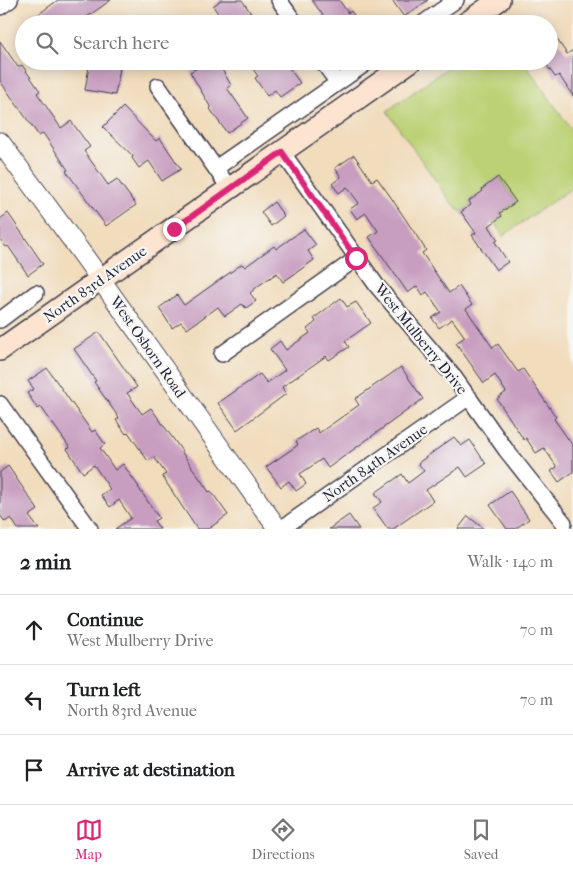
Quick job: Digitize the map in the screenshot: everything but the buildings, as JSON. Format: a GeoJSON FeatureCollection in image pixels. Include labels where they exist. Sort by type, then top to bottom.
{"type":"FeatureCollection","features":[{"type":"Feature","properties":{"kind":"main road"},"geometry":{"type":"LineString","coordinates":[[478,15],[499,0]]}},
{"type":"Feature","properties":{"kind":"main road","name":"North 83rd Avenue"},"geometry":{"type":"LineString","coordinates":[[0,350],[398,70]]}},
{"type":"Feature","properties":{"kind":"street"},"geometry":{"type":"LineString","coordinates":[[0,7],[10,0]]}},
{"type":"Feature","properties":{"kind":"street"},"geometry":{"type":"LineString","coordinates":[[279,0],[290,15]]}},
{"type":"Feature","properties":{"kind":"street"},"geometry":{"type":"LineString","coordinates":[[435,15],[456,0]]}},
{"type":"Feature","properties":{"kind":"street"},"geometry":{"type":"LineString","coordinates":[[329,70],[338,83]]}},
{"type":"Feature","properties":{"kind":"street"},"geometry":{"type":"LineString","coordinates":[[216,168],[356,70]]}},
{"type":"Feature","properties":{"kind":"street"},"geometry":{"type":"LineString","coordinates":[[158,86],[230,189]]}},
{"type":"Feature","properties":{"kind":"street","name":"West Osborn Road"},"geometry":{"type":"LineString","coordinates":[[0,142],[279,529]]}},
{"type":"Feature","properties":{"kind":"street","name":"West Mulberry Drive"},"geometry":{"type":"LineString","coordinates":[[282,152],[377,286],[432,350],[506,450],[565,523]]}},
{"type":"Feature","properties":{"kind":"street"},"geometry":{"type":"LineString","coordinates":[[222,354],[356,258]]}},
{"type":"Feature","properties":{"kind":"street","name":"North 83rd Avenue"},"geometry":{"type":"LineString","coordinates":[[0,320],[36,293]]}},
{"type":"Feature","properties":{"kind":"street","name":"North 84th Avenue"},"geometry":{"type":"LineString","coordinates":[[279,529],[468,397]]}},
{"type":"Feature","properties":{"kind":"street"},"geometry":{"type":"LineString","coordinates":[[0,404],[90,529]]}},
{"type":"Feature","properties":{"kind":"green space"},"geometry":{"type":"Polygon","coordinates":[[[444,70],[529,70],[573,132],[573,187],[503,236],[494,222],[502,217],[500,213],[516,202],[499,177],[482,189],[483,191],[469,201],[471,205],[461,212],[450,201],[387,111],[444,70]]]}},
{"type":"Feature","properties":{"kind":"route"},"geometry":{"type":"LineString","coordinates":[[174,229],[282,152],[356,258]]}}]}
